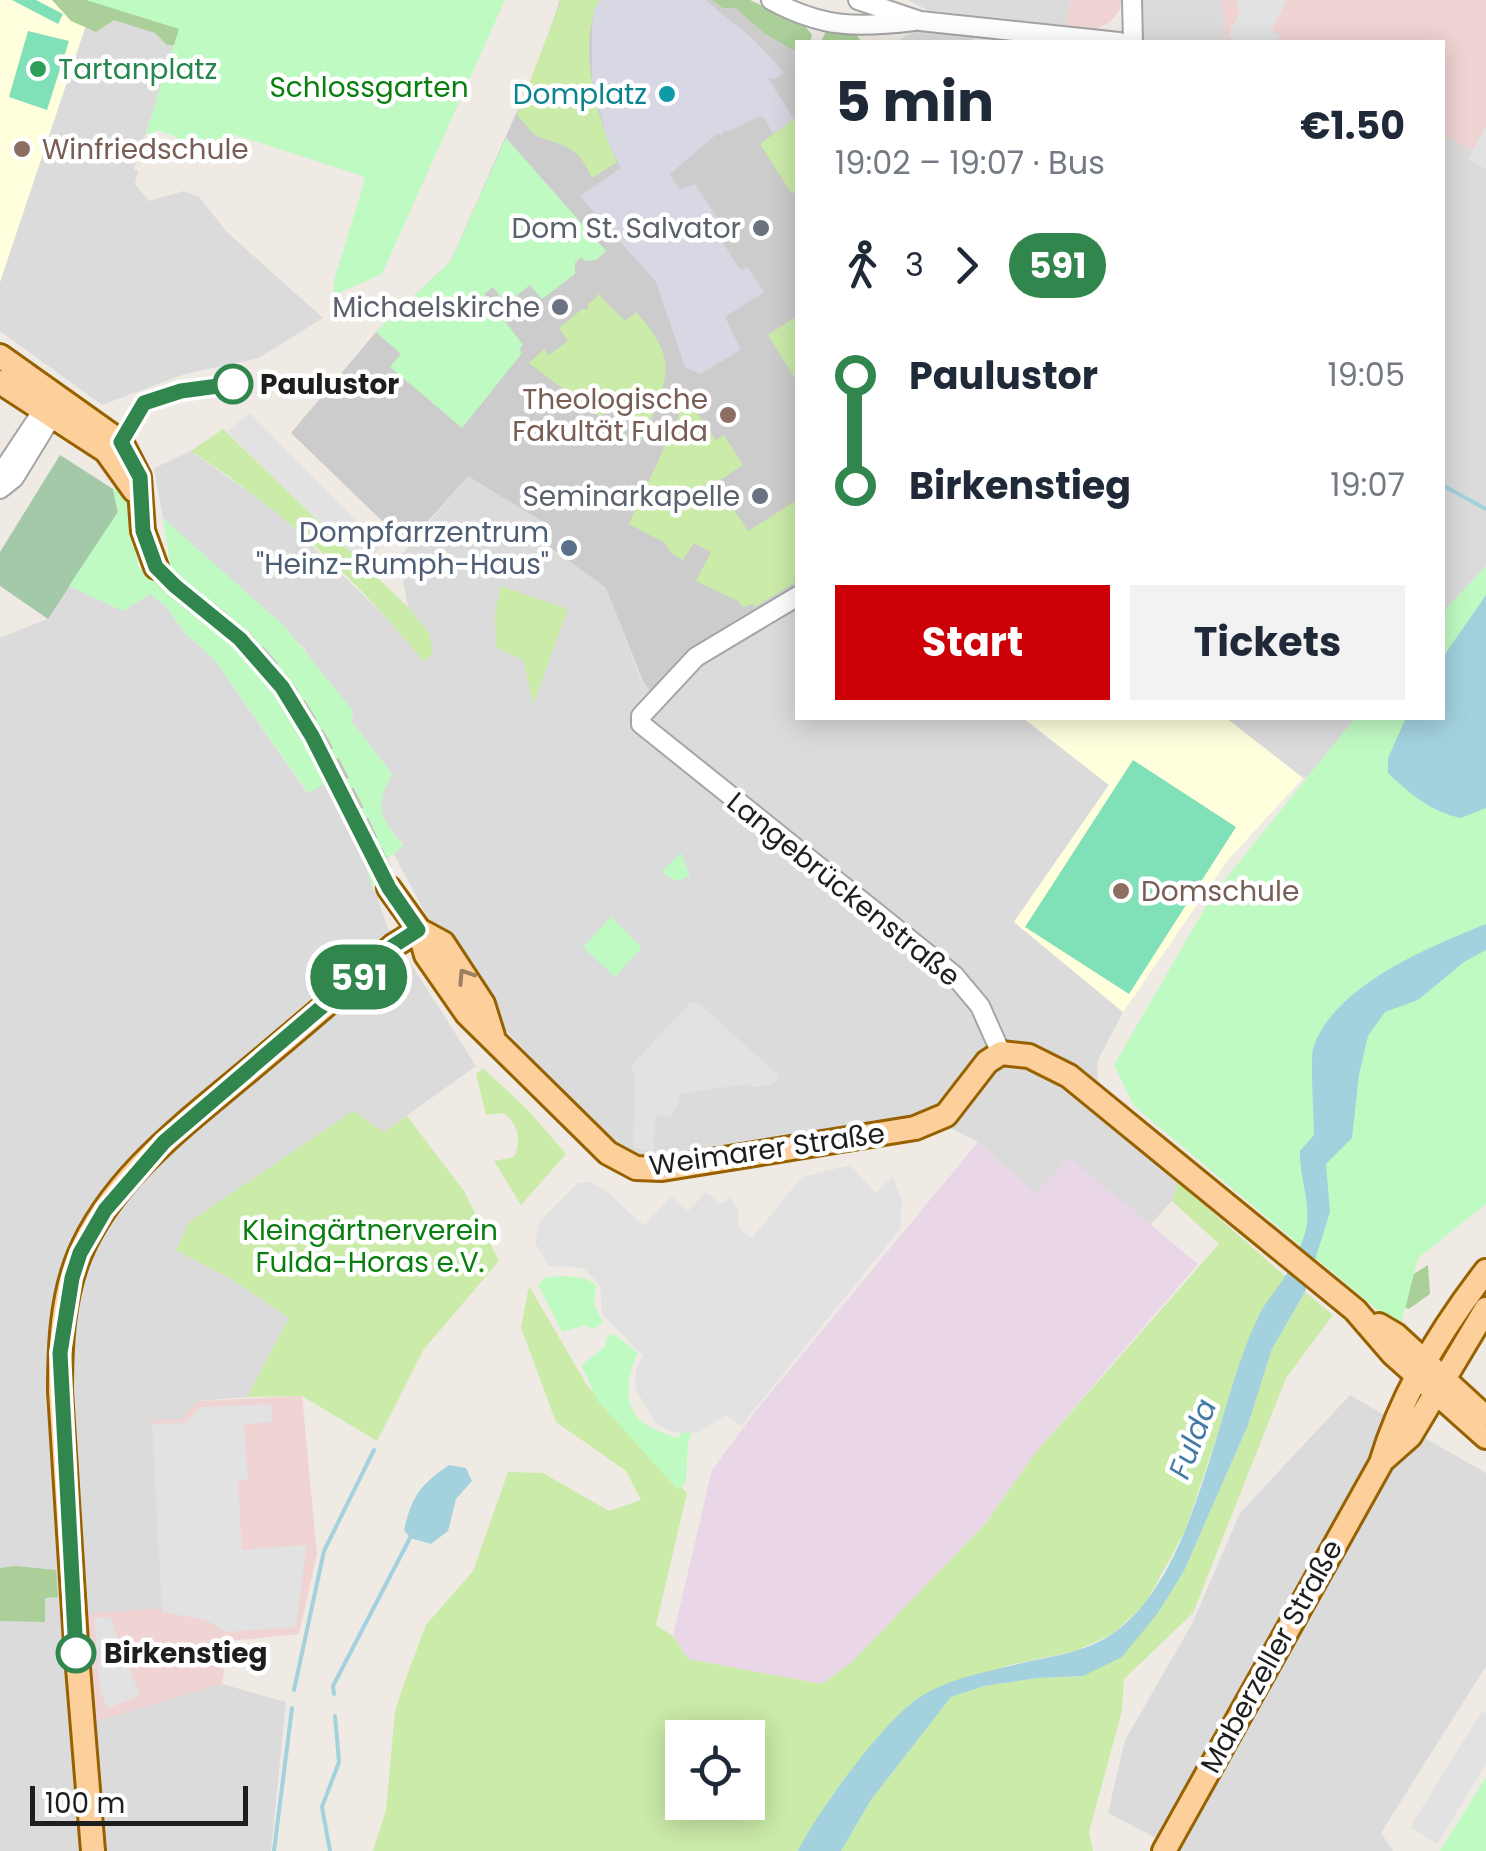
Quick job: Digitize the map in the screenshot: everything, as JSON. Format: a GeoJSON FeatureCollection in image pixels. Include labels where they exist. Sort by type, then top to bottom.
{"type":"FeatureCollection","features":[{"type":"Feature","properties":{"kind":"main road"},"geometry":{"type":"LineString","coordinates":[[0,356],[50,406],[106,451],[139,497]]}},
{"type":"Feature","properties":{"kind":"main road"},"geometry":{"type":"LineString","coordinates":[[0,382],[121,442],[140,477],[143,531],[156,567]]}},
{"type":"Feature","properties":{"kind":"main road","name":"Weimarer Straße"},"geometry":{"type":"LineString","coordinates":[[389,888],[418,930],[426,956],[467,1014],[608,1153],[629,1166],[645,1170],[915,1128],[946,1115],[987,1062],[1001,1053]]}},
{"type":"Feature","properties":{"kind":"main road"},"geometry":{"type":"LineString","coordinates":[[94,1851],[60,1391],[60,1353],[80,1253],[105,1210],[164,1142],[393,946],[418,930]]}},
{"type":"Feature","properties":{"kind":"main road"},"geometry":{"type":"LineString","coordinates":[[1001,1053],[1017,1052],[1058,1068],[1360,1314],[1396,1334],[1421,1368],[1482,1424]]}},
{"type":"Feature","properties":{"kind":"main road","name":"Maberzeller Straße"},"geometry":{"type":"LineString","coordinates":[[1164,1851],[1380,1463],[1392,1426],[1421,1368],[1486,1271]]}},
{"type":"Feature","properties":{"kind":"main road"},"geometry":{"type":"LineString","coordinates":[[1396,1334],[1425,1329],[1459,1308]]}},
{"type":"Feature","properties":{"kind":"main road","name":"Maberzeller Straße"},"geometry":{"type":"LineString","coordinates":[[1380,1463],[1410,1436],[1486,1309]]}},
{"type":"Feature","properties":{"kind":"main road"},"geometry":{"type":"LineString","coordinates":[[1360,1314],[1393,1354],[1421,1368]]}},
{"type":"Feature","properties":{"kind":"main road"},"geometry":{"type":"LineString","coordinates":[[1460,1348],[1482,1424]]}},
{"type":"Feature","properties":{"kind":"main road"},"geometry":{"type":"LineString","coordinates":[[1410,1436],[1444,1425],[1482,1424]]}},
{"type":"Feature","properties":{"kind":"street"},"geometry":{"type":"LineString","coordinates":[[771,0],[840,26],[920,21],[1100,40]]}},
{"type":"Feature","properties":{"kind":"street"},"geometry":{"type":"LineString","coordinates":[[858,0],[920,21]]}},
{"type":"Feature","properties":{"kind":"street"},"geometry":{"type":"LineString","coordinates":[[1132,0],[1133,40]]}},
{"type":"Feature","properties":{"kind":"street"},"geometry":{"type":"LineString","coordinates":[[0,486],[4,469],[50,406]]}},
{"type":"Feature","properties":{"kind":"street","name":"Langebrückenstraße"},"geometry":{"type":"LineString","coordinates":[[795,598],[696,657],[640,720],[644,728],[954,976],[980,1006],[1001,1053]]}},
{"type":"Feature","properties":{"kind":"shaded area","name":"Winfriedschule"},"geometry":{"type":"Polygon","coordinates":[[[0,0],[86,0],[89,16],[0,282],[0,0]]]}},
{"type":"Feature","properties":{"kind":"shaded area"},"geometry":{"type":"Polygon","coordinates":[[[560,0],[724,0],[747,15],[812,40],[795,40],[795,592],[678,662],[652,693],[644,684],[606,588],[535,537],[543,522],[468,476],[407,545],[291,433],[376,332],[451,261],[540,59],[560,0]]]}},
{"type":"Feature","properties":{"kind":"shaded area"},"geometry":{"type":"Polygon","coordinates":[[[600,0],[705,0],[752,38],[784,72],[775,79],[767,77],[794,119],[773,134],[760,116],[725,130],[722,135],[718,133],[670,174],[680,190],[695,184],[726,231],[721,240],[739,268],[742,271],[747,267],[764,292],[725,317],[741,350],[700,374],[685,367],[656,282],[580,196],[621,168],[607,139],[592,79],[592,28],[594,10],[600,0]]]}},
{"type":"Feature","properties":{"kind":"shaded area"},"geometry":{"type":"Polygon","coordinates":[[[908,0],[1070,0],[1070,31],[934,14],[908,0]]]}},
{"type":"Feature","properties":{"kind":"shaded area"},"geometry":{"type":"Polygon","coordinates":[[[1070,0],[1121,0],[1120,10],[1110,22],[1091,31],[1070,31],[1070,0]]]}},
{"type":"Feature","properties":{"kind":"shaded area"},"geometry":{"type":"Polygon","coordinates":[[[1143,0],[1222,0],[1225,40],[1143,40],[1143,0]]]}},
{"type":"Feature","properties":{"kind":"shaded area"},"geometry":{"type":"Polygon","coordinates":[[[1222,0],[1486,0],[1486,157],[1445,139],[1445,40],[1225,40],[1222,0]]]}},
{"type":"Feature","properties":{"kind":"shaded area"},"geometry":{"type":"Polygon","coordinates":[[[1236,0],[1287,0],[1271,31],[1282,35],[1278,40],[1235,40],[1227,36],[1240,12],[1236,0]]]}},
{"type":"Feature","properties":{"kind":"shaded area"},"geometry":{"type":"Polygon","coordinates":[[[89,16],[180,29],[134,169],[138,171],[135,184],[149,201],[184,191],[199,197],[227,232],[323,318],[259,358],[185,374],[102,405],[0,331],[0,282],[89,16]]]}},
{"type":"Feature","properties":{"kind":"shaded area"},"geometry":{"type":"Polygon","coordinates":[[[914,30],[974,38],[974,40],[900,40],[914,30]]]}},
{"type":"Feature","properties":{"kind":"shaded area"},"geometry":{"type":"Polygon","coordinates":[[[1486,126],[1486,169],[1468,159],[1486,126]]]}},
{"type":"Feature","properties":{"kind":"shaded area"},"geometry":{"type":"Polygon","coordinates":[[[1445,138],[1486,157],[1486,566],[1445,610],[1445,138]]]}},
{"type":"Feature","properties":{"kind":"shaded area"},"geometry":{"type":"Polygon","coordinates":[[[250,413],[381,546],[365,565],[227,432],[250,413]]]}},
{"type":"Feature","properties":{"kind":"shaded area"},"geometry":{"type":"Polygon","coordinates":[[[191,451],[275,510],[393,624],[424,661],[429,633],[408,607],[399,558],[468,475],[543,522],[535,538],[606,588],[643,684],[651,692],[678,662],[795,592],[795,720],[1026,720],[1109,785],[1014,922],[1123,1012],[1097,1062],[1098,1082],[1189,1158],[1172,1201],[1150,1225],[1068,1158],[1036,1194],[978,1142],[924,1115],[786,1142],[654,1161],[631,1155],[609,1140],[495,1019],[425,913],[394,854],[403,845],[384,822],[379,798],[392,774],[303,647],[163,518],[154,468],[191,451]]]}},
{"type":"Feature","properties":{"kind":"shaded area"},"geometry":{"type":"Polygon","coordinates":[[[60,455],[113,489],[118,512],[48,619],[0,586],[0,552],[60,455]]]}},
{"type":"Feature","properties":{"kind":"shaded area"},"geometry":{"type":"Polygon","coordinates":[[[69,586],[123,610],[150,594],[215,660],[307,793],[332,780],[350,816],[387,926],[476,1066],[384,1132],[176,1249],[233,1280],[289,1318],[247,1397],[197,1401],[163,1609],[96,1720],[222,1684],[286,1702],[271,1851],[0,1851],[0,638],[47,619],[69,586]]]}},
{"type":"Feature","properties":{"kind":"shaded area","name":"Domschule"},"geometry":{"type":"Polygon","coordinates":[[[1026,720],[1229,720],[1303,778],[1228,860],[1123,1012],[1014,922],[1109,785],[1026,720]]]}},
{"type":"Feature","properties":{"kind":"shaded area"},"geometry":{"type":"Polygon","coordinates":[[[1229,720],[1353,720],[1309,776],[1303,778],[1229,720]]]}},
{"type":"Feature","properties":{"kind":"shaded area"},"geometry":{"type":"Polygon","coordinates":[[[691,1002],[700,1004],[780,1077],[770,1085],[747,1084],[679,1094],[671,1117],[656,1115],[653,1153],[633,1147],[635,1073],[630,1067],[691,1002]]]}},
{"type":"Feature","properties":{"kind":"shaded area"},"geometry":{"type":"Polygon","coordinates":[[[978,1142],[1036,1194],[1068,1157],[1198,1264],[1036,1452],[985,1524],[852,1662],[822,1684],[688,1659],[673,1636],[712,1470],[758,1408],[978,1142]]]}},
{"type":"Feature","properties":{"kind":"shaded area"},"geometry":{"type":"Polygon","coordinates":[[[850,1165],[876,1193],[893,1176],[902,1202],[900,1229],[741,1426],[726,1415],[699,1432],[670,1431],[655,1422],[635,1388],[636,1371],[643,1356],[602,1314],[600,1285],[583,1268],[549,1266],[535,1243],[540,1221],[578,1183],[590,1182],[604,1189],[644,1226],[671,1196],[688,1211],[706,1192],[721,1204],[731,1197],[738,1211],[738,1227],[752,1238],[802,1177],[850,1165]]]}},
{"type":"Feature","properties":{"kind":"shaded area"},"geometry":{"type":"Polygon","coordinates":[[[1350,1395],[1486,1473],[1486,1666],[1381,1833],[1393,1851],[1181,1851],[1108,1813],[1125,1740],[1192,1624],[1240,1513],[1350,1395]]]}},
{"type":"Feature","properties":{"kind":"shaded area"},"geometry":{"type":"Polygon","coordinates":[[[302,1396],[317,1554],[299,1634],[229,1641],[222,1684],[96,1721],[88,1614],[163,1608],[151,1420],[182,1419],[197,1401],[302,1396]]]}},
{"type":"Feature","properties":{"kind":"shaded area"},"geometry":{"type":"Polygon","coordinates":[[[271,1404],[272,1422],[244,1424],[248,1479],[238,1481],[242,1550],[307,1545],[296,1627],[226,1632],[206,1620],[162,1612],[152,1424],[186,1423],[200,1407],[271,1404]]]}},
{"type":"Feature","properties":{"kind":"shaded area"},"geometry":{"type":"Polygon","coordinates":[[[110,1617],[140,1696],[108,1708],[100,1691],[94,1618],[110,1617]]]}},
{"type":"Feature","properties":{"kind":"shaded area"},"geometry":{"type":"Polygon","coordinates":[[[1482,1711],[1486,1713],[1486,1764],[1437,1844],[1410,1827],[1482,1711]]]}},
{"type":"Feature","properties":{"kind":"green space"},"geometry":{"type":"Polygon","coordinates":[[[12,0],[36,0],[63,14],[58,24],[12,0]]]}},
{"type":"Feature","properties":{"kind":"green space"},"geometry":{"type":"Polygon","coordinates":[[[52,0],[202,0],[189,45],[167,45],[155,33],[114,20],[96,32],[71,21],[52,0]]]}},
{"type":"Feature","properties":{"kind":"green space","name":"Schlossgarten"},"geometry":{"type":"Polygon","coordinates":[[[86,0],[505,0],[382,274],[334,295],[334,280],[365,179],[236,135],[226,156],[176,143],[177,137],[156,130],[153,135],[146,133],[179,29],[86,0]]]}},
{"type":"Feature","properties":{"kind":"green space"},"geometry":{"type":"Polygon","coordinates":[[[561,0],[600,0],[589,38],[589,59],[597,104],[617,162],[592,178],[572,150],[538,136],[517,115],[561,0]]]}},
{"type":"Feature","properties":{"kind":"green space"},"geometry":{"type":"Polygon","coordinates":[[[712,0],[750,0],[805,26],[812,35],[811,40],[795,40],[793,50],[764,33],[736,8],[723,8],[712,0]]]}},
{"type":"Feature","properties":{"kind":"green space","name":"Tartanplatz"},"geometry":{"type":"Polygon","coordinates":[[[28,31],[69,41],[47,110],[9,97],[28,31]]]}},
{"type":"Feature","properties":{"kind":"green space"},"geometry":{"type":"Polygon","coordinates":[[[826,31],[854,32],[860,40],[822,40],[826,31]]]}},
{"type":"Feature","properties":{"kind":"green space"},"geometry":{"type":"Polygon","coordinates":[[[795,118],[792,194],[760,144],[795,118]]]}},
{"type":"Feature","properties":{"kind":"green space"},"geometry":{"type":"Polygon","coordinates":[[[506,138],[606,251],[596,260],[585,261],[581,257],[575,263],[575,274],[542,299],[530,285],[506,304],[493,287],[484,294],[523,345],[519,349],[522,353],[462,428],[390,367],[401,354],[376,332],[451,261],[506,138]]]}},
{"type":"Feature","properties":{"kind":"green space"},"geometry":{"type":"Polygon","coordinates":[[[596,292],[625,321],[636,312],[651,330],[665,359],[663,386],[644,438],[618,408],[599,416],[529,363],[544,349],[549,355],[568,341],[559,328],[582,309],[588,309],[597,297],[596,292]]]}},
{"type":"Feature","properties":{"kind":"green space"},"geometry":{"type":"Polygon","coordinates":[[[795,317],[795,379],[768,335],[795,317]]]}},
{"type":"Feature","properties":{"kind":"green space"},"geometry":{"type":"Polygon","coordinates":[[[683,407],[696,412],[716,440],[724,435],[743,465],[716,483],[748,531],[795,501],[795,582],[755,607],[743,607],[696,581],[711,552],[694,543],[683,560],[671,553],[665,543],[629,524],[683,407]]]}},
{"type":"Feature","properties":{"kind":"green space"},"geometry":{"type":"Polygon","coordinates":[[[223,429],[408,607],[429,633],[433,654],[424,662],[373,603],[316,547],[255,496],[191,451],[223,429]]]}},
{"type":"Feature","properties":{"kind":"green space"},"geometry":{"type":"Polygon","coordinates":[[[123,488],[138,567],[152,575],[170,563],[163,518],[285,627],[353,711],[352,722],[392,774],[383,796],[382,812],[403,846],[387,859],[391,878],[372,887],[350,816],[332,780],[308,793],[215,660],[185,633],[166,606],[150,594],[123,611],[69,586],[118,512],[113,489],[123,488]]]}},
{"type":"Feature","properties":{"kind":"green space"},"geometry":{"type":"Polygon","coordinates":[[[1486,566],[1486,1204],[1418,1258],[1400,1329],[1134,1106],[1114,1065],[1212,896],[1353,720],[1445,720],[1445,610],[1486,566]]]}},
{"type":"Feature","properties":{"kind":"green space"},"geometry":{"type":"Polygon","coordinates":[[[501,586],[568,609],[533,705],[524,661],[496,647],[495,614],[501,586]]]}},
{"type":"Feature","properties":{"kind":"green space"},"geometry":{"type":"Polygon","coordinates":[[[1133,760],[1236,827],[1129,994],[1025,927],[1133,760]]]}},
{"type":"Feature","properties":{"kind":"green space"},"geometry":{"type":"Polygon","coordinates":[[[681,853],[690,876],[676,881],[663,870],[681,853]]]}},
{"type":"Feature","properties":{"kind":"green space"},"geometry":{"type":"Polygon","coordinates":[[[611,917],[642,947],[615,977],[583,947],[611,917]]]}},
{"type":"Feature","properties":{"kind":"green space"},"geometry":{"type":"Polygon","coordinates":[[[483,1068],[527,1109],[566,1154],[521,1205],[494,1161],[514,1157],[517,1133],[504,1113],[486,1115],[476,1074],[483,1068]]]}},
{"type":"Feature","properties":{"kind":"green space","name":"Kleingärtnerverein Fulda-Horas e.V."},"geometry":{"type":"Polygon","coordinates":[[[353,1111],[384,1132],[407,1116],[464,1191],[499,1261],[424,1349],[377,1441],[302,1396],[247,1397],[289,1318],[233,1280],[176,1250],[189,1222],[353,1111]]]}},
{"type":"Feature","properties":{"kind":"green space"},"geometry":{"type":"Polygon","coordinates":[[[1178,1182],[1286,1277],[1257,1317],[1185,1531],[1145,1604],[1113,1634],[1075,1651],[1010,1665],[919,1697],[833,1794],[798,1851],[373,1851],[386,1810],[395,1712],[403,1686],[426,1625],[473,1571],[508,1472],[543,1473],[609,1511],[641,1500],[626,1471],[556,1422],[521,1328],[529,1286],[588,1387],[687,1493],[656,1625],[673,1636],[688,1659],[822,1684],[852,1662],[985,1524],[1036,1452],[1219,1244],[1172,1201],[1178,1182]]]}},
{"type":"Feature","properties":{"kind":"green space"},"geometry":{"type":"Polygon","coordinates":[[[1428,1265],[1430,1294],[1409,1309],[1398,1305],[1389,1290],[1428,1265]]]}},
{"type":"Feature","properties":{"kind":"green space"},"geometry":{"type":"Polygon","coordinates":[[[568,1276],[596,1285],[594,1304],[603,1323],[592,1330],[585,1325],[562,1332],[538,1285],[546,1277],[568,1276]]]}},
{"type":"Feature","properties":{"kind":"green space"},"geometry":{"type":"Polygon","coordinates":[[[1305,1292],[1333,1315],[1286,1378],[1193,1613],[1124,1679],[1122,1711],[1089,1832],[1093,1851],[841,1851],[871,1800],[951,1697],[984,1686],[1083,1676],[1158,1613],[1184,1571],[1248,1425],[1272,1349],[1305,1292]]]}},
{"type":"Feature","properties":{"kind":"green space"},"geometry":{"type":"Polygon","coordinates":[[[614,1334],[638,1353],[628,1392],[639,1419],[678,1438],[687,1425],[694,1427],[688,1443],[686,1482],[678,1490],[598,1401],[581,1365],[605,1347],[607,1337],[614,1334]]]}},
{"type":"Feature","properties":{"kind":"green space"},"geometry":{"type":"Polygon","coordinates":[[[0,1568],[56,1570],[58,1597],[45,1598],[45,1622],[0,1621],[0,1568]]]}},
{"type":"Feature","properties":{"kind":"green space"},"geometry":{"type":"Polygon","coordinates":[[[1486,1777],[1486,1851],[1440,1851],[1486,1777]]]}},
{"type":"Feature","properties":{"kind":"water"},"geometry":{"type":"Polygon","coordinates":[[[1486,595],[1486,808],[1461,818],[1430,806],[1388,773],[1388,758],[1405,720],[1445,720],[1445,654],[1486,595]]]}},
{"type":"Feature","properties":{"kind":"water"},"geometry":{"type":"Polygon","coordinates":[[[1486,924],[1486,950],[1464,962],[1418,1000],[1385,1012],[1368,1036],[1352,1138],[1326,1164],[1330,1212],[1305,1292],[1272,1349],[1248,1425],[1184,1571],[1158,1613],[1122,1657],[1083,1676],[984,1686],[951,1697],[871,1800],[841,1851],[798,1851],[853,1768],[888,1725],[920,1697],[962,1678],[1089,1646],[1114,1633],[1143,1606],[1185,1531],[1257,1319],[1289,1270],[1305,1233],[1307,1213],[1300,1151],[1314,1135],[1312,1056],[1324,1026],[1340,1006],[1386,971],[1486,924]]]}},
{"type":"Feature","properties":{"kind":"water"},"geometry":{"type":"Polygon","coordinates":[[[449,1465],[466,1468],[472,1481],[456,1499],[448,1531],[431,1544],[410,1538],[404,1530],[414,1500],[424,1485],[449,1465]]]}},
{"type":"Feature","properties":{"kind":"waterway"},"geometry":{"type":"LineString","coordinates":[[1445,487],[1486,509]]}},
{"type":"Feature","properties":{"kind":"waterway"},"geometry":{"type":"LineString","coordinates":[[294,1690],[324,1551],[374,1450]]}},
{"type":"Feature","properties":{"kind":"waterway"},"geometry":{"type":"LineString","coordinates":[[334,1694],[333,1686],[410,1538]]}},
{"type":"Feature","properties":{"kind":"waterway"},"geometry":{"type":"LineString","coordinates":[[274,1851],[292,1708]]}},
{"type":"Feature","properties":{"kind":"waterway"},"geometry":{"type":"LineString","coordinates":[[330,1851],[322,1807],[339,1762],[335,1716]]}},
{"type":"Feature","properties":{"kind":"tunnel"},"geometry":{"type":"LineString","coordinates":[[156,567],[243,642],[276,679],[314,736],[389,888]]}},
{"type":"Feature","properties":{"kind":"bus line","name":"591"},"geometry":{"type":"LineString","coordinates":[[76,1653],[60,1353],[64,1315],[80,1253],[105,1210],[164,1142],[393,946],[418,930],[389,888],[312,736],[282,687],[240,639],[165,577],[148,551],[139,497],[140,477],[121,442],[144,403],[181,391],[233,384]]}},
{"type":"Feature","properties":{"kind":"place","name":"Tartanplatz"},"geometry":{"type":"Point","coordinates":[38,69]}},
{"type":"Feature","properties":{"kind":"place","name":"Domplatz"},"geometry":{"type":"Point","coordinates":[667,94]}},
{"type":"Feature","properties":{"kind":"place","name":"Winfriedschule"},"geometry":{"type":"Point","coordinates":[22,149]}},
{"type":"Feature","properties":{"kind":"place","name":"Dom St. Salvator"},"geometry":{"type":"Point","coordinates":[761,228]}},
{"type":"Feature","properties":{"kind":"place","name":"Michaelskirche"},"geometry":{"type":"Point","coordinates":[560,307]}},
{"type":"Feature","properties":{"kind":"place","name":"Paulustor"},"geometry":{"type":"Point","coordinates":[233,384]}},
{"type":"Feature","properties":{"kind":"place","name":"Theologische Fakultät Fulda"},"geometry":{"type":"Point","coordinates":[728,415]}},
{"type":"Feature","properties":{"kind":"place","name":"Seminarkapelle"},"geometry":{"type":"Point","coordinates":[760,496]}},
{"type":"Feature","properties":{"kind":"place","name":"Dompfarrzentrum \"Heinz-Rumph-Haus\""},"geometry":{"type":"Point","coordinates":[569,548]}},
{"type":"Feature","properties":{"kind":"place","name":"Domschule"},"geometry":{"type":"Point","coordinates":[1121,891]}},
{"type":"Feature","properties":{"kind":"place","name":"Birkenstieg"},"geometry":{"type":"Point","coordinates":[76,1653]}},
{"type":"Feature","properties":{"kind":"water label","name":"Fulda"},"geometry":{"type":"Point","coordinates":[1193,1439]}}]}
